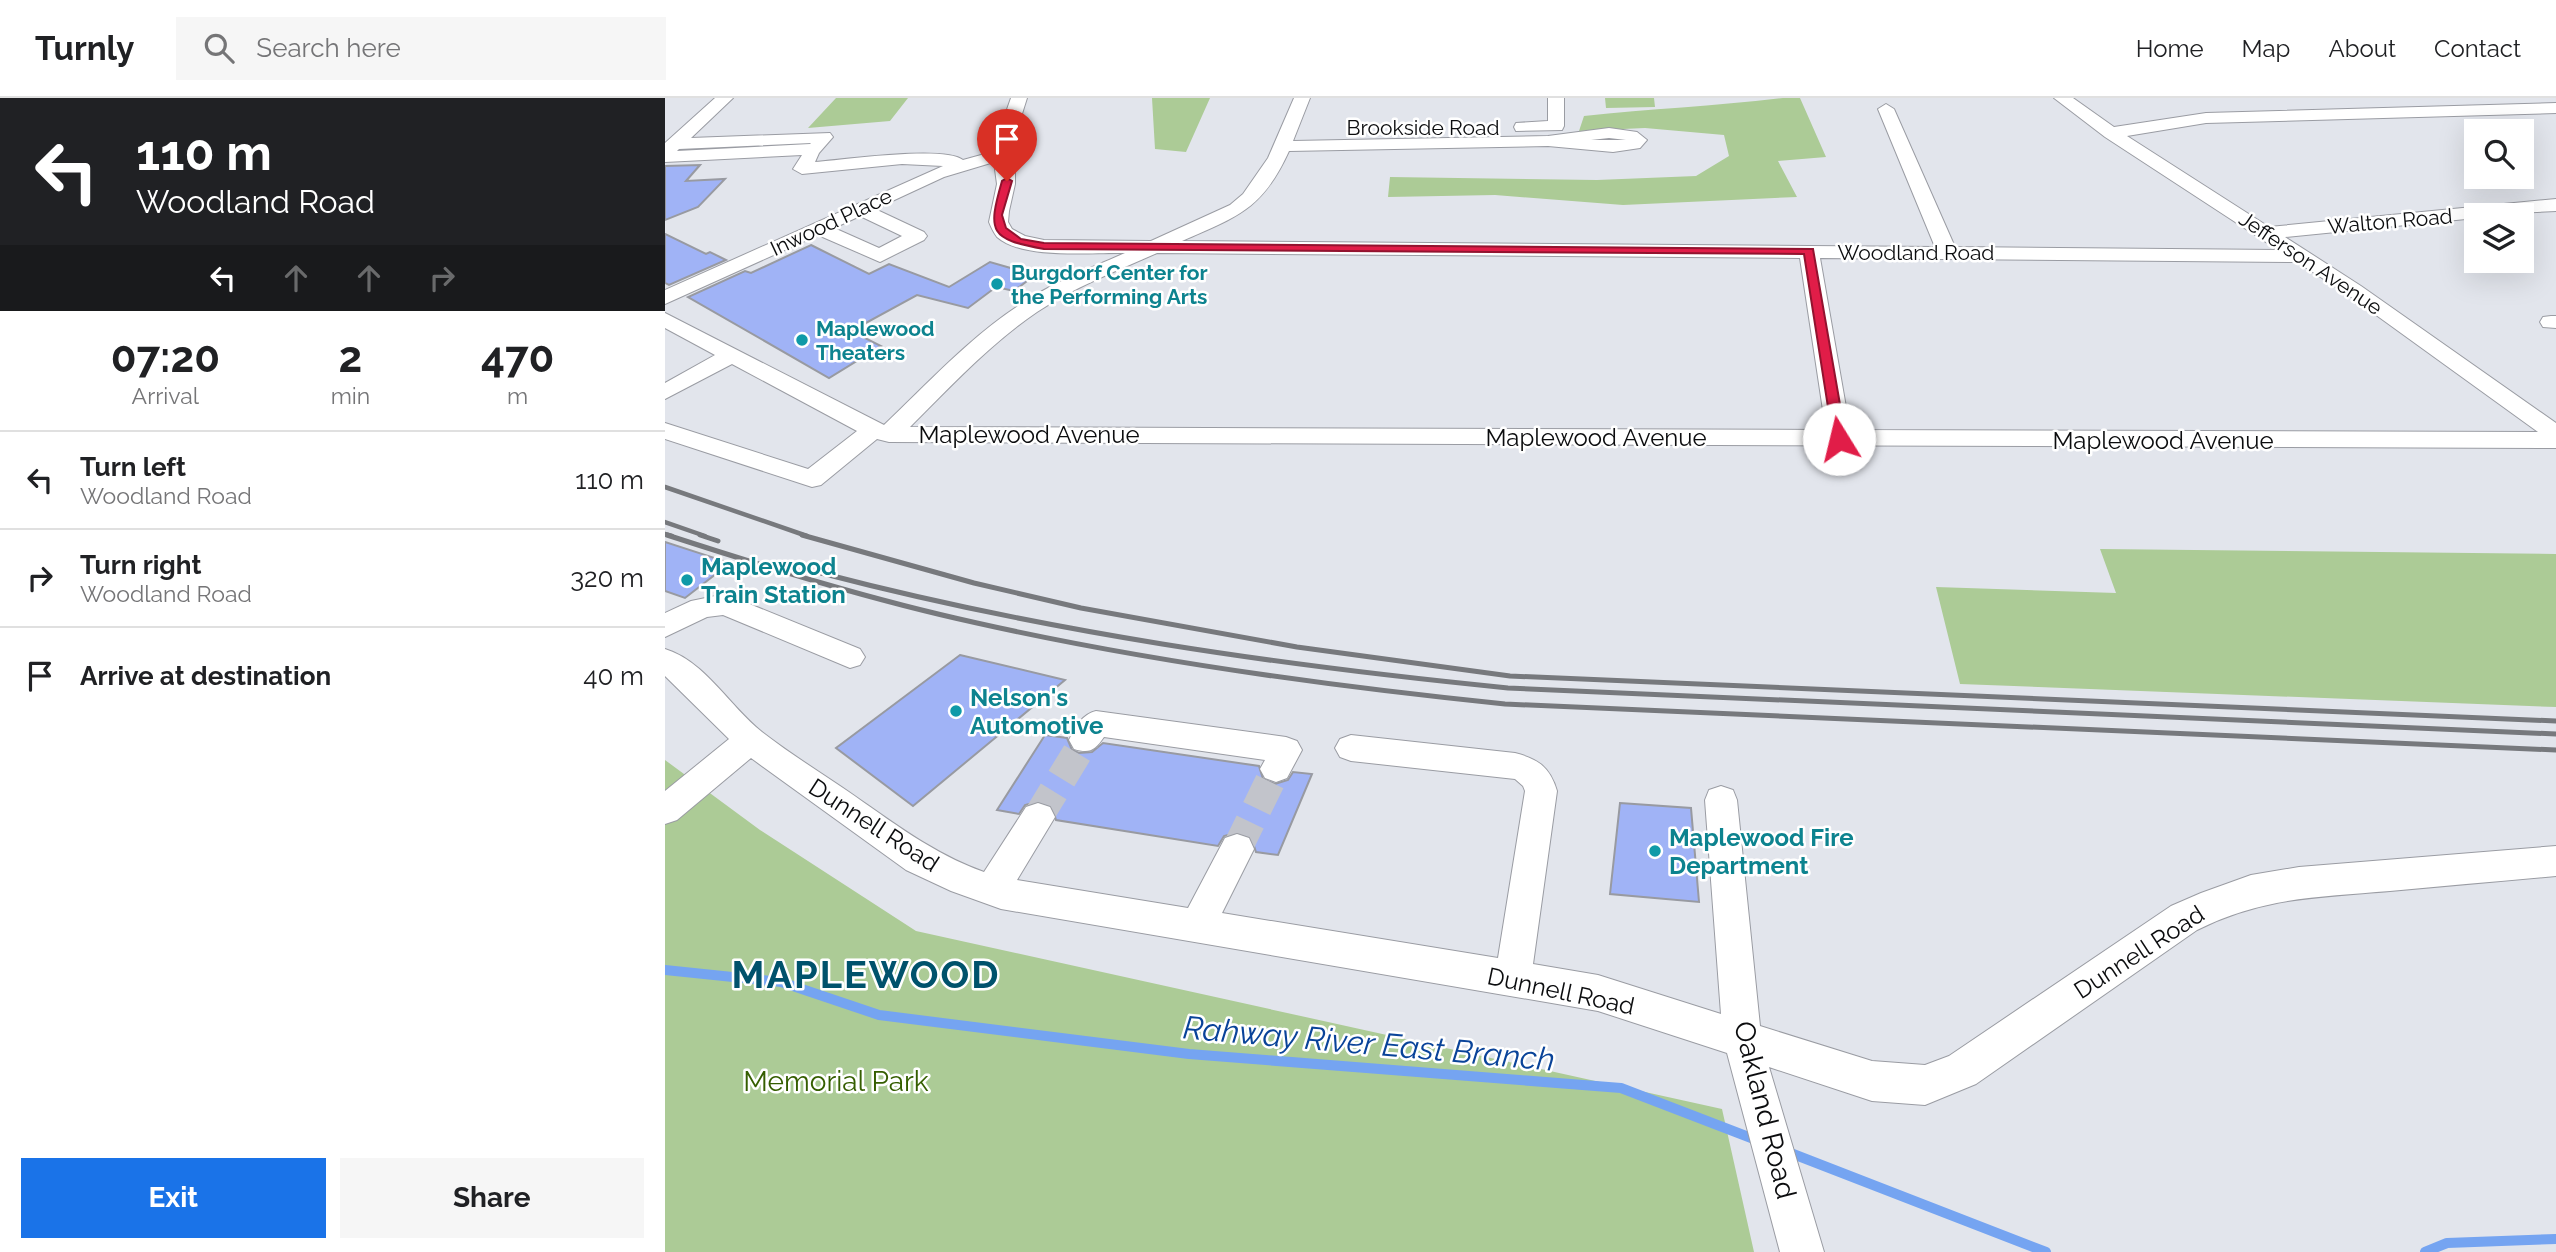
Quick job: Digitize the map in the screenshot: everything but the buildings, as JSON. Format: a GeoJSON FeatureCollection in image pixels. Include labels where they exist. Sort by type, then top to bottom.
{"type":"FeatureCollection","features":[{"type":"Feature","properties":{"kind":"street"},"geometry":{"type":"LineString","coordinates":[[669,151],[725,98]]}},
{"type":"Feature","properties":{"kind":"street","name":"Woodland Road"},"geometry":{"type":"LineString","coordinates":[[1019,98],[1000,155],[1007,172],[997,215],[998,223],[1001,229],[1018,241],[1066,247],[2301,256]]}},
{"type":"Feature","properties":{"kind":"street"},"geometry":{"type":"LineString","coordinates":[[665,431],[812,479],[881,432],[1024,309],[1053,293],[1237,209],[1251,199],[1274,166],[1302,98]]}},
{"type":"Feature","properties":{"kind":"street"},"geometry":{"type":"LineString","coordinates":[[1286,137],[1552,134],[1556,98]]}},
{"type":"Feature","properties":{"kind":"street","name":"Jefferson Avenue"},"geometry":{"type":"LineString","coordinates":[[2062,98],[2111,133],[2354,290],[2556,434]]}},
{"type":"Feature","properties":{"kind":"street"},"geometry":{"type":"LineString","coordinates":[[2288,98],[2311,115]]}},
{"type":"Feature","properties":{"kind":"street"},"geometry":{"type":"LineString","coordinates":[[2453,98],[2472,111]]}},
{"type":"Feature","properties":{"kind":"street"},"geometry":{"type":"LineString","coordinates":[[2111,133],[2206,118],[2556,108]]}},
{"type":"Feature","properties":{"kind":"street"},"geometry":{"type":"LineString","coordinates":[[1886,109],[1947,252]]}},
{"type":"Feature","properties":{"kind":"street"},"geometry":{"type":"LineString","coordinates":[[669,151],[824,137],[802,169],[902,159],[954,160],[961,165]]}},
{"type":"Feature","properties":{"kind":"street","name":"Inwood Place"},"geometry":{"type":"LineString","coordinates":[[665,298],[938,173],[1000,155]]}},
{"type":"Feature","properties":{"kind":"street","name":"Walton Road"},"geometry":{"type":"LineString","coordinates":[[2265,233],[2556,205]]}},
{"type":"Feature","properties":{"kind":"street"},"geometry":{"type":"LineString","coordinates":[[818,228],[880,256],[917,236],[860,209]]}},
{"type":"Feature","properties":{"kind":"street"},"geometry":{"type":"LineString","coordinates":[[1809,251],[1839,439]]}},
{"type":"Feature","properties":{"kind":"street","name":"Maplewood Avenue"},"geometry":{"type":"LineString","coordinates":[[665,319],[881,432],[1839,439],[2556,440]]}},
{"type":"Feature","properties":{"kind":"street"},"geometry":{"type":"LineString","coordinates":[[665,392],[730,355]]}},
{"type":"Feature","properties":{"kind":"street"},"geometry":{"type":"LineString","coordinates":[[665,626],[701,608],[725,604],[850,657]]}},
{"type":"Feature","properties":{"kind":"street","name":"Dunnell Road"},"geometry":{"type":"LineString","coordinates":[[665,660],[689,679],[750,740],[918,859],[963,880],[992,890],[1598,993],[1872,1081],[1925,1085],[1962,1070],[2184,918],[2213,904],[2251,891],[2299,883],[2556,861]]}},
{"type":"Feature","properties":{"kind":"street"},"geometry":{"type":"LineString","coordinates":[[1085,740],[1096,723],[1286,750],[1276,769]]}},
{"type":"Feature","properties":{"kind":"street"},"geometry":{"type":"LineString","coordinates":[[665,810],[750,740]]}},
{"type":"Feature","properties":{"kind":"street"},"geometry":{"type":"LineString","coordinates":[[1351,748],[1515,766],[1527,769],[1537,776],[1541,791],[1513,979]]}},
{"type":"Feature","properties":{"kind":"street","name":"Oakland Road"},"geometry":{"type":"LineString","coordinates":[[1721,800],[1742,1039],[1802,1252]]}},
{"type":"Feature","properties":{"kind":"street"},"geometry":{"type":"LineString","coordinates":[[992,890],[1038,817]]}},
{"type":"Feature","properties":{"kind":"street"},"geometry":{"type":"LineString","coordinates":[[1197,926],[1237,849]]}},
{"type":"Feature","properties":{"kind":"green space"},"geometry":{"type":"Polygon","coordinates":[[[836,98],[908,98],[890,121],[808,128],[836,98]]]}},
{"type":"Feature","properties":{"kind":"green space"},"geometry":{"type":"Polygon","coordinates":[[[1152,98],[1210,98],[1186,152],[1155,149],[1152,98]]]}},
{"type":"Feature","properties":{"kind":"green space"},"geometry":{"type":"Polygon","coordinates":[[[1605,98],[1654,98],[1655,107],[1606,108],[1605,98]]]}},
{"type":"Feature","properties":{"kind":"green space"},"geometry":{"type":"Polygon","coordinates":[[[1800,98],[1826,157],[1778,161],[1797,197],[1623,205],[1495,195],[1388,197],[1390,177],[1597,180],[1696,176],[1729,156],[1724,135],[1645,128],[1579,131],[1584,116],[1800,98]]]}},
{"type":"Feature","properties":{"kind":"green space"},"geometry":{"type":"Polygon","coordinates":[[[2100,549],[2556,554],[2556,707],[1960,684],[1936,587],[2116,593],[2100,549]]]}},
{"type":"Feature","properties":{"kind":"green space","name":"Memorial Park"},"geometry":{"type":"Polygon","coordinates":[[[665,760],[760,830],[916,931],[1722,1109],[1754,1252],[665,1252],[665,760]]]}},
{"type":"Feature","properties":{"kind":"waterway","name":"Rahway River East Branch"},"geometry":{"type":"LineString","coordinates":[[665,970],[781,982],[879,1015],[1189,1054],[1621,1088],[1759,1141]]}},
{"type":"Feature","properties":{"kind":"waterway","name":"Rahway River East Branch"},"geometry":{"type":"LineString","coordinates":[[1788,1152],[2046,1252]]}},
{"type":"Feature","properties":{"kind":"waterway","name":"Rahway River East Branch"},"geometry":{"type":"LineString","coordinates":[[2425,1252],[2447,1243],[2556,1239]]}},
{"type":"Feature","properties":{"kind":"tunnel"},"geometry":{"type":"LineString","coordinates":[[1038,817],[1085,740]]}},
{"type":"Feature","properties":{"kind":"tunnel"},"geometry":{"type":"LineString","coordinates":[[1237,849],[1276,769]]}},
{"type":"Feature","properties":{"kind":"railway"},"geometry":{"type":"LineString","coordinates":[[665,487],[807,536]]}},
{"type":"Feature","properties":{"kind":"railway"},"geometry":{"type":"LineString","coordinates":[[665,522],[705,536]]}},
{"type":"Feature","properties":{"kind":"railway"},"geometry":{"type":"LineString","coordinates":[[665,534],[672,536]]}},
{"type":"Feature","properties":{"kind":"railway"},"geometry":{"type":"LineString","coordinates":[[667,535],[860,594],[1042,637],[1306,681],[1439,697],[1505,704],[2556,750]]}},
{"type":"Feature","properties":{"kind":"railway"},"geometry":{"type":"LineString","coordinates":[[700,535],[718,541]]}},
{"type":"Feature","properties":{"kind":"railway"},"geometry":{"type":"LineString","coordinates":[[802,535],[974,583],[1081,608],[1297,647],[1510,676],[2556,721]]}},
{"type":"Feature","properties":{"kind":"railway"},"geometry":{"type":"LineString","coordinates":[[821,573],[991,613],[1162,644],[1335,669],[1508,688],[2556,734]]}},
{"type":"Feature","properties":{"kind":"place","name":"Burgdorf Center for the Performing Arts"},"geometry":{"type":"Point","coordinates":[997,284]}},
{"type":"Feature","properties":{"kind":"place","name":"Maplewood Theaters"},"geometry":{"type":"Point","coordinates":[802,340]}},
{"type":"Feature","properties":{"kind":"place","name":"Maplewood Train Station"},"geometry":{"type":"Point","coordinates":[687,580]}},
{"type":"Feature","properties":{"kind":"place","name":"Nelson's Automotive"},"geometry":{"type":"Point","coordinates":[956,711]}},
{"type":"Feature","properties":{"kind":"place","name":"Maplewood Fire Department"},"geometry":{"type":"Point","coordinates":[1655,851]}},
{"type":"Feature","properties":{"kind":"district","name":"MAPLEWOOD"},"geometry":{"type":"Point","coordinates":[866,974]}},
{"type":"Feature","properties":{"kind":"route"},"geometry":{"type":"LineString","coordinates":[[1007,181],[997,215],[1001,229],[1018,241],[1044,246],[1809,251],[1839,439]]}}]}
